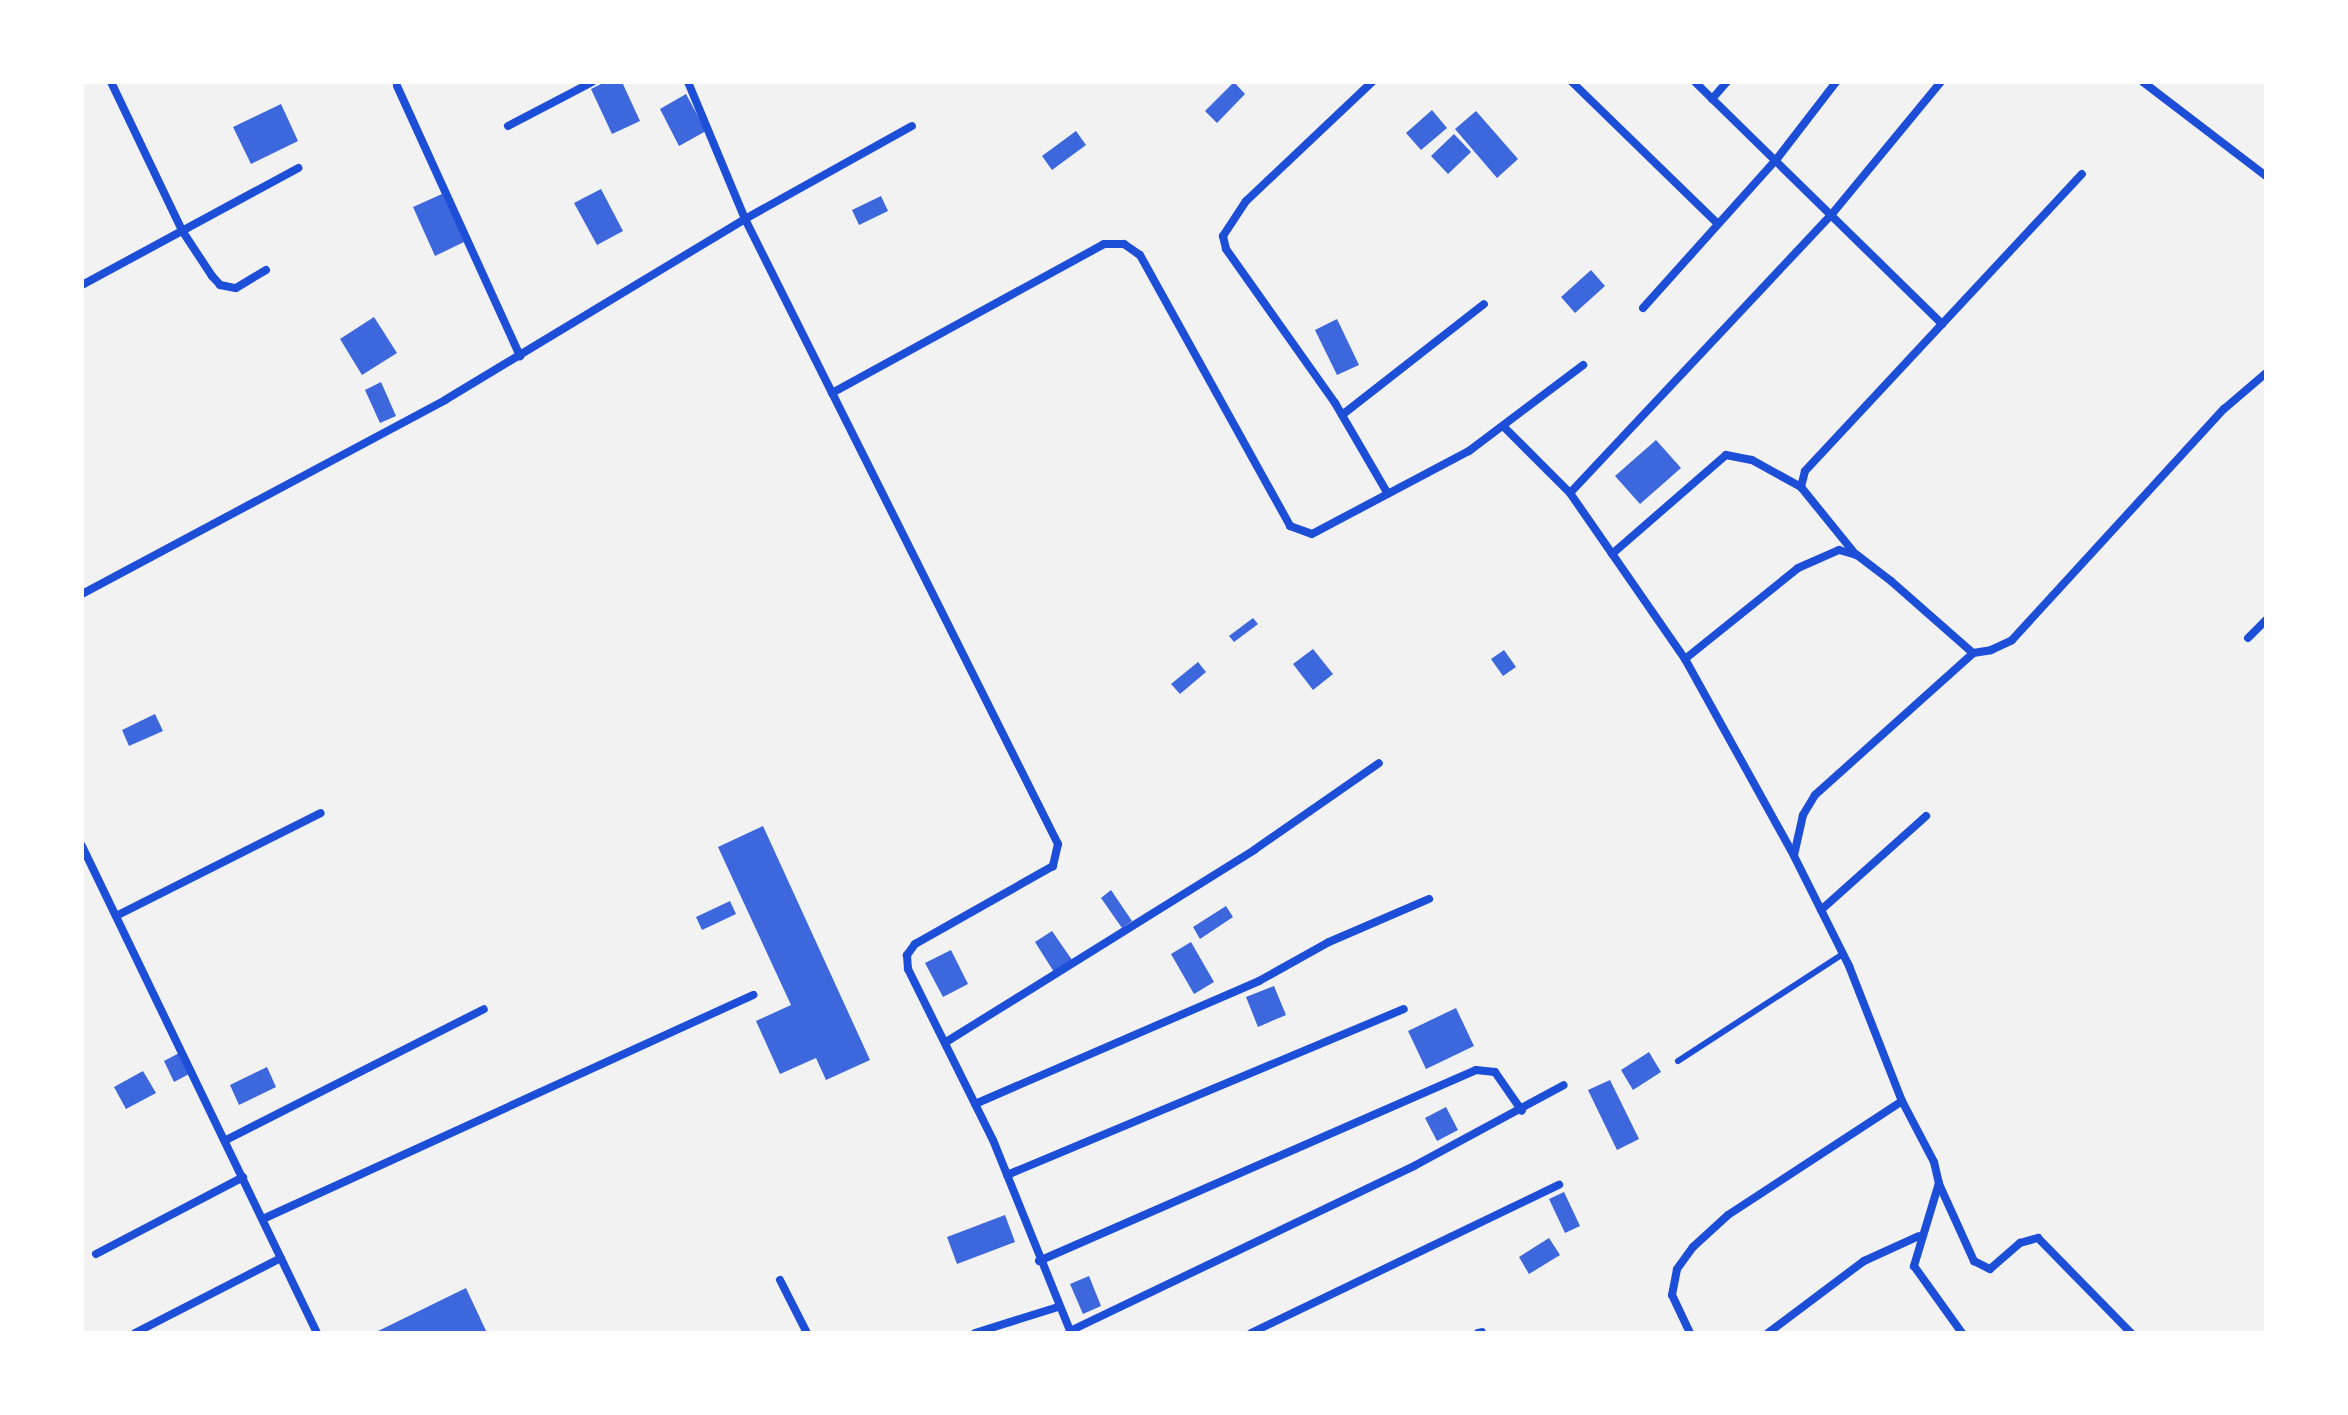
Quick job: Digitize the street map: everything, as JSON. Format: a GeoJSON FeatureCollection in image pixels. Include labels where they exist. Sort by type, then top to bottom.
{"type":"FeatureCollection","features":[{"type":"Feature","properties":{"kind":"street"},"geometry":{"type":"LineString","coordinates":[[111,82],[183,232],[220,285],[236,288],[266,270]]}},
{"type":"Feature","properties":{"kind":"street"},"geometry":{"type":"LineString","coordinates":[[508,126],[592,82]]}},
{"type":"Feature","properties":{"kind":"street"},"geometry":{"type":"LineString","coordinates":[[688,82],[745,219],[1058,844],[1053,866],[915,944],[907,955],[908,969],[946,1042],[1007,1175],[1070,1332],[1522,1111],[1564,1085]]}},
{"type":"Feature","properties":{"kind":"street"},"geometry":{"type":"LineString","coordinates":[[1372,82],[1246,201],[1223,236],[1226,249],[1342,415],[1388,494]]}},
{"type":"Feature","properties":{"kind":"street"},"geometry":{"type":"LineString","coordinates":[[1572,82],[1717,223]]}},
{"type":"Feature","properties":{"kind":"street"},"geometry":{"type":"LineString","coordinates":[[1695,82],[1942,324]]}},
{"type":"Feature","properties":{"kind":"street"},"geometry":{"type":"LineString","coordinates":[[1712,99],[1727,82]]}},
{"type":"Feature","properties":{"kind":"street"},"geometry":{"type":"LineString","coordinates":[[1643,308],[1776,160],[1836,82]]}},
{"type":"Feature","properties":{"kind":"street"},"geometry":{"type":"LineString","coordinates":[[1570,493],[1832,214],[1941,82]]}},
{"type":"Feature","properties":{"kind":"street"},"geometry":{"type":"LineString","coordinates":[[2143,82],[2266,176]]}},
{"type":"Feature","properties":{"kind":"street"},"geometry":{"type":"LineString","coordinates":[[397,86],[520,356]]}},
{"type":"Feature","properties":{"kind":"street"},"geometry":{"type":"LineString","coordinates":[[82,594],[242,512],[520,356],[745,219],[912,126]]}},
{"type":"Feature","properties":{"kind":"street"},"geometry":{"type":"LineString","coordinates":[[82,285],[298,168]]}},
{"type":"Feature","properties":{"kind":"street"},"geometry":{"type":"LineString","coordinates":[[1801,487],[1810,463],[2082,174]]}},
{"type":"Feature","properties":{"kind":"street"},"geometry":{"type":"LineString","coordinates":[[832,393],[1104,244],[1124,244],[1140,255],[1290,526],[1312,534],[1504,427],[1583,365]]}},
{"type":"Feature","properties":{"kind":"street"},"geometry":{"type":"LineString","coordinates":[[1342,415],[1484,304]]}},
{"type":"Feature","properties":{"kind":"street"},"geometry":{"type":"LineString","coordinates":[[1794,856],[1803,815],[1815,795],[1973,653],[2012,640],[2224,409],[2266,373]]}},
{"type":"Feature","properties":{"kind":"street"},"geometry":{"type":"LineString","coordinates":[[1504,427],[1570,493],[1685,659],[1794,856],[1843,954],[1902,1101],[1934,1162],[1939,1183],[1974,1261],[1990,1269],[2020,1243],[2038,1238],[2131,1333]]}},
{"type":"Feature","properties":{"kind":"street"},"geometry":{"type":"LineString","coordinates":[[1612,554],[1726,455],[1752,460],[1801,487],[1857,555],[1973,653]]}},
{"type":"Feature","properties":{"kind":"street"},"geometry":{"type":"LineString","coordinates":[[1685,659],[1798,568],[1839,550],[1857,555]]}},
{"type":"Feature","properties":{"kind":"street"},"geometry":{"type":"LineString","coordinates":[[2248,638],[2266,620]]}},
{"type":"Feature","properties":{"kind":"street"},"geometry":{"type":"LineString","coordinates":[[946,1042],[1254,850],[1379,763]]}},
{"type":"Feature","properties":{"kind":"street"},"geometry":{"type":"LineString","coordinates":[[116,916],[321,813]]}},
{"type":"Feature","properties":{"kind":"street"},"geometry":{"type":"LineString","coordinates":[[1821,910],[1926,816]]}},
{"type":"Feature","properties":{"kind":"street"},"geometry":{"type":"LineString","coordinates":[[82,846],[265,1218],[317,1333]]}},
{"type":"Feature","properties":{"kind":"street"},"geometry":{"type":"LineString","coordinates":[[975,1104],[1259,981],[1329,942],[1429,899]]}},
{"type":"Feature","properties":{"kind":"street"},"geometry":{"type":"LineString","coordinates":[[265,1218],[753,995]]}},
{"type":"Feature","properties":{"kind":"street"},"geometry":{"type":"LineString","coordinates":[[226,1140],[484,1009]]}},
{"type":"Feature","properties":{"kind":"street"},"geometry":{"type":"LineString","coordinates":[[1007,1175],[1404,1009]]}},
{"type":"Feature","properties":{"kind":"street"},"geometry":{"type":"LineString","coordinates":[[1039,1261],[1476,1070],[1495,1072],[1522,1111]]}},
{"type":"Feature","properties":{"kind":"street"},"geometry":{"type":"LineString","coordinates":[[1690,1333],[1672,1295],[1677,1269],[1693,1247],[1728,1215],[1902,1101]]}},
{"type":"Feature","properties":{"kind":"street"},"geometry":{"type":"LineString","coordinates":[[96,1254],[243,1177]]}},
{"type":"Feature","properties":{"kind":"street"},"geometry":{"type":"LineString","coordinates":[[1939,1183],[1919,1236],[1916,1276],[1962,1333]]}},
{"type":"Feature","properties":{"kind":"street"},"geometry":{"type":"LineString","coordinates":[[1251,1333],[1559,1185]]}},
{"type":"Feature","properties":{"kind":"street"},"geometry":{"type":"LineString","coordinates":[[1768,1333],[1864,1261],[1919,1236]]}},
{"type":"Feature","properties":{"kind":"street"},"geometry":{"type":"LineString","coordinates":[[135,1333],[281,1258]]}},
{"type":"Feature","properties":{"kind":"street"},"geometry":{"type":"LineString","coordinates":[[780,1280],[807,1333]]}},
{"type":"Feature","properties":{"kind":"street"},"geometry":{"type":"LineString","coordinates":[[975,1333],[1058,1307]]}},
{"type":"Feature","properties":{"kind":"lane"},"geometry":{"type":"LineString","coordinates":[[1678,1061],[1843,954]]}},
{"type":"Feature","properties":{"kind":"building"},"geometry":{"type":"Polygon","coordinates":[[[605,82],[622,82],[640,121],[612,134],[591,89],[605,82]]]}},
{"type":"Feature","properties":{"kind":"building"},"geometry":{"type":"Polygon","coordinates":[[[1234,82],[1245,94],[1217,123],[1205,111],[1234,82]]]}},
{"type":"Feature","properties":{"kind":"building"},"geometry":{"type":"Polygon","coordinates":[[[686,94],[706,131],[679,146],[660,109],[686,94]]]}},
{"type":"Feature","properties":{"kind":"building"},"geometry":{"type":"Polygon","coordinates":[[[281,104],[298,141],[251,164],[233,127],[281,104]]]}},
{"type":"Feature","properties":{"kind":"building"},"geometry":{"type":"Polygon","coordinates":[[[1432,110],[1447,128],[1421,150],[1406,133],[1432,110]]]}},
{"type":"Feature","properties":{"kind":"building"},"geometry":{"type":"Polygon","coordinates":[[[1476,111],[1518,159],[1497,178],[1455,129],[1476,111]]]}},
{"type":"Feature","properties":{"kind":"building"},"geometry":{"type":"Polygon","coordinates":[[[1076,131],[1086,145],[1052,170],[1042,156],[1076,131]]]}},
{"type":"Feature","properties":{"kind":"building"},"geometry":{"type":"Polygon","coordinates":[[[1454,134],[1471,152],[1448,174],[1431,156],[1454,134]]]}},
{"type":"Feature","properties":{"kind":"building"},"geometry":{"type":"Polygon","coordinates":[[[601,189],[623,231],[597,245],[574,203],[601,189]]]}},
{"type":"Feature","properties":{"kind":"building"},"geometry":{"type":"Polygon","coordinates":[[[442,194],[464,242],[435,256],[413,207],[442,194]]]}},
{"type":"Feature","properties":{"kind":"building"},"geometry":{"type":"Polygon","coordinates":[[[881,196],[888,211],[859,225],[852,210],[881,196]]]}},
{"type":"Feature","properties":{"kind":"building"},"geometry":{"type":"Polygon","coordinates":[[[1591,270],[1605,286],[1575,313],[1561,297],[1591,270]]]}},
{"type":"Feature","properties":{"kind":"building"},"geometry":{"type":"Polygon","coordinates":[[[374,317],[397,353],[362,375],[340,339],[374,317]]]}},
{"type":"Feature","properties":{"kind":"building"},"geometry":{"type":"Polygon","coordinates":[[[1337,319],[1359,365],[1337,375],[1315,330],[1337,319]]]}},
{"type":"Feature","properties":{"kind":"building"},"geometry":{"type":"Polygon","coordinates":[[[381,382],[396,416],[380,423],[365,390],[381,382]]]}},
{"type":"Feature","properties":{"kind":"building"},"geometry":{"type":"Polygon","coordinates":[[[1656,440],[1681,468],[1640,504],[1615,476],[1656,440]]]}},
{"type":"Feature","properties":{"kind":"building"},"geometry":{"type":"Polygon","coordinates":[[[1253,618],[1258,624],[1234,642],[1229,636],[1253,618]]]}},
{"type":"Feature","properties":{"kind":"building"},"geometry":{"type":"Polygon","coordinates":[[[1313,649],[1333,674],[1313,690],[1293,664],[1313,649]]]}},
{"type":"Feature","properties":{"kind":"building"},"geometry":{"type":"Polygon","coordinates":[[[1504,650],[1516,667],[1503,676],[1491,659],[1504,650]]]}},
{"type":"Feature","properties":{"kind":"building"},"geometry":{"type":"Polygon","coordinates":[[[1198,662],[1206,672],[1180,694],[1171,684],[1198,662]]]}},
{"type":"Feature","properties":{"kind":"building"},"geometry":{"type":"Polygon","coordinates":[[[155,714],[163,731],[129,746],[122,730],[155,714]]]}},
{"type":"Feature","properties":{"kind":"building"},"geometry":{"type":"Polygon","coordinates":[[[763,826],[870,1060],[826,1080],[816,1058],[780,1074],[756,1021],[791,1005],[718,847],[763,826]]]}},
{"type":"Feature","properties":{"kind":"building"},"geometry":{"type":"Polygon","coordinates":[[[1111,890],[1132,921],[1122,928],[1101,898],[1111,890]]]}},
{"type":"Feature","properties":{"kind":"building"},"geometry":{"type":"Polygon","coordinates":[[[730,901],[736,914],[702,930],[696,917],[730,901]]]}},
{"type":"Feature","properties":{"kind":"building"},"geometry":{"type":"Polygon","coordinates":[[[1226,906],[1233,917],[1200,939],[1193,927],[1226,906]]]}},
{"type":"Feature","properties":{"kind":"building"},"geometry":{"type":"Polygon","coordinates":[[[1052,931],[1072,960],[1054,972],[1035,942],[1052,931]]]}},
{"type":"Feature","properties":{"kind":"building"},"geometry":{"type":"Polygon","coordinates":[[[1191,942],[1214,982],[1194,994],[1171,954],[1191,942]]]}},
{"type":"Feature","properties":{"kind":"building"},"geometry":{"type":"Polygon","coordinates":[[[951,950],[968,984],[943,997],[925,963],[951,950]]]}},
{"type":"Feature","properties":{"kind":"building"},"geometry":{"type":"Polygon","coordinates":[[[1274,986],[1286,1015],[1258,1027],[1246,997],[1274,986]]]}},
{"type":"Feature","properties":{"kind":"building"},"geometry":{"type":"Polygon","coordinates":[[[1456,1008],[1474,1046],[1426,1069],[1408,1031],[1456,1008]]]}},
{"type":"Feature","properties":{"kind":"building"},"geometry":{"type":"Polygon","coordinates":[[[181,1052],[191,1073],[174,1082],[164,1061],[181,1052]]]}},
{"type":"Feature","properties":{"kind":"building"},"geometry":{"type":"Polygon","coordinates":[[[1649,1052],[1661,1072],[1633,1090],[1621,1070],[1649,1052]]]}},
{"type":"Feature","properties":{"kind":"building"},"geometry":{"type":"Polygon","coordinates":[[[267,1067],[276,1087],[239,1105],[230,1085],[267,1067]]]}},
{"type":"Feature","properties":{"kind":"building"},"geometry":{"type":"Polygon","coordinates":[[[143,1071],[156,1093],[126,1109],[114,1087],[143,1071]]]}},
{"type":"Feature","properties":{"kind":"building"},"geometry":{"type":"Polygon","coordinates":[[[1610,1080],[1639,1139],[1617,1150],[1588,1090],[1610,1080]]]}},
{"type":"Feature","properties":{"kind":"building"},"geometry":{"type":"Polygon","coordinates":[[[1446,1107],[1458,1130],[1437,1141],[1425,1118],[1446,1107]]]}},
{"type":"Feature","properties":{"kind":"building"},"geometry":{"type":"Polygon","coordinates":[[[1564,1192],[1580,1226],[1565,1233],[1549,1199],[1564,1192]]]}},
{"type":"Feature","properties":{"kind":"building"},"geometry":{"type":"Polygon","coordinates":[[[1005,1215],[1015,1242],[957,1264],[947,1237],[1005,1215]]]}},
{"type":"Feature","properties":{"kind":"building"},"geometry":{"type":"Polygon","coordinates":[[[1549,1238],[1560,1255],[1529,1274],[1519,1257],[1549,1238]]]}},
{"type":"Feature","properties":{"kind":"building"},"geometry":{"type":"Polygon","coordinates":[[[1089,1276],[1101,1306],[1083,1314],[1070,1284],[1089,1276]]]}},
{"type":"Feature","properties":{"kind":"building"},"geometry":{"type":"Polygon","coordinates":[[[466,1288],[487,1333],[374,1333],[466,1288]]]}}]}
